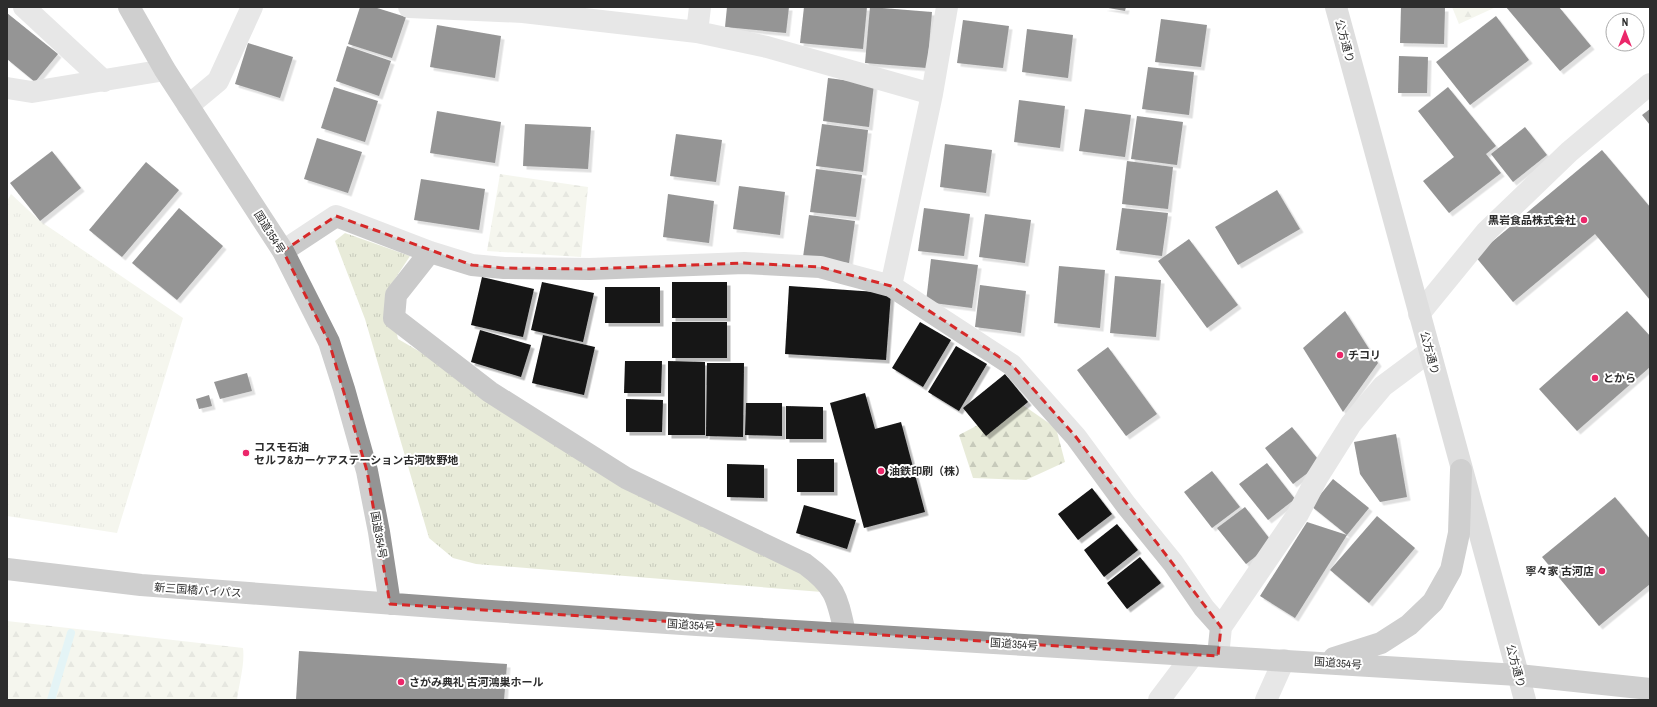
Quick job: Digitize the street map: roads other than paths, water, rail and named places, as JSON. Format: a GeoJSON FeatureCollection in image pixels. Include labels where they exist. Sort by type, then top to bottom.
{"type":"FeatureCollection","features":[{"type":"Feature","properties":{"kind":"highway","name":"国道354号"},"geometry":{"type":"LineString","coordinates":[[129,7],[165,70],[282,250],[329,342],[367,471],[380,532],[390,604],[845,634],[1518,675],[1650,689]]}},
{"type":"Feature","properties":{"kind":"highway"},"geometry":{"type":"LineString","coordinates":[[1321,662],[1381,643],[1409,625],[1433,602],[1451,570],[1459,533],[1462,470]]}},
{"type":"Feature","properties":{"kind":"highway","name":"新三国橋バイパス"},"geometry":{"type":"LineString","coordinates":[[7,569],[141,585],[390,604]]}},
{"type":"Feature","properties":{"kind":"street"},"geometry":{"type":"LineString","coordinates":[[24,7],[104,80]]}},
{"type":"Feature","properties":{"kind":"street"},"geometry":{"type":"LineString","coordinates":[[188,106],[218,80],[252,7]]}},
{"type":"Feature","properties":{"kind":"street"},"geometry":{"type":"LineString","coordinates":[[409,7],[523,12],[697,32],[767,47],[932,94]]}},
{"type":"Feature","properties":{"kind":"street"},"geometry":{"type":"LineString","coordinates":[[697,32],[700,7]]}},
{"type":"Feature","properties":{"kind":"street"},"geometry":{"type":"LineString","coordinates":[[891,286],[932,94],[947,7]]}},
{"type":"Feature","properties":{"kind":"street","name":"公方通り"},"geometry":{"type":"LineString","coordinates":[[1336,7],[1525,700]]}},
{"type":"Feature","properties":{"kind":"street"},"geometry":{"type":"LineString","coordinates":[[7,88],[32,92],[165,70]]}},
{"type":"Feature","properties":{"kind":"street"},"geometry":{"type":"LineString","coordinates":[[1420,314],[1486,232],[1569,152],[1650,84]]}},
{"type":"Feature","properties":{"kind":"street"},"geometry":{"type":"LineString","coordinates":[[282,250],[336,216],[430,252],[472,264],[504,268],[590,269],[744,263],[820,267],[891,286],[1012,365],[1076,437],[1126,505],[1173,563],[1204,608],[1221,627]]}},
{"type":"Feature","properties":{"kind":"street"},"geometry":{"type":"LineString","coordinates":[[430,252],[396,295],[394,318],[490,392],[626,478],[805,564],[820,575],[832,589],[838,600],[845,634]]}},
{"type":"Feature","properties":{"kind":"street"},"geometry":{"type":"LineString","coordinates":[[1218,656],[1221,627],[1298,514],[1317,478],[1351,424],[1383,386],[1430,351]]}},
{"type":"Feature","properties":{"kind":"street"},"geometry":{"type":"LineString","coordinates":[[1159,700],[1193,655]]}},
{"type":"Feature","properties":{"kind":"street"},"geometry":{"type":"LineString","coordinates":[[1266,700],[1284,660]]}},
{"type":"Feature","properties":{"kind":"waterway"},"geometry":{"type":"LineString","coordinates":[[51,700],[71,633]]}},
{"type":"Feature","properties":{"kind":"place","name":"黒岩食品株式会社"},"geometry":{"type":"Point","coordinates":[1584,220]}},
{"type":"Feature","properties":{"kind":"place","name":"チコリ"},"geometry":{"type":"Point","coordinates":[1340,355]}},
{"type":"Feature","properties":{"kind":"place","name":"とから"},"geometry":{"type":"Point","coordinates":[1595,378]}},
{"type":"Feature","properties":{"kind":"place","name":"コスモ石油 セルフ&カーケアステーション古河牧野地"},"geometry":{"type":"Point","coordinates":[246,453]}},
{"type":"Feature","properties":{"kind":"place","name":"油鉄印刷（株）"},"geometry":{"type":"Point","coordinates":[881,471]}},
{"type":"Feature","properties":{"kind":"place","name":"寧々家 古河店"},"geometry":{"type":"Point","coordinates":[1602,571]}},
{"type":"Feature","properties":{"kind":"place","name":"さがみ典礼 古河鴻巣ホール"},"geometry":{"type":"Point","coordinates":[401,682]}}]}
